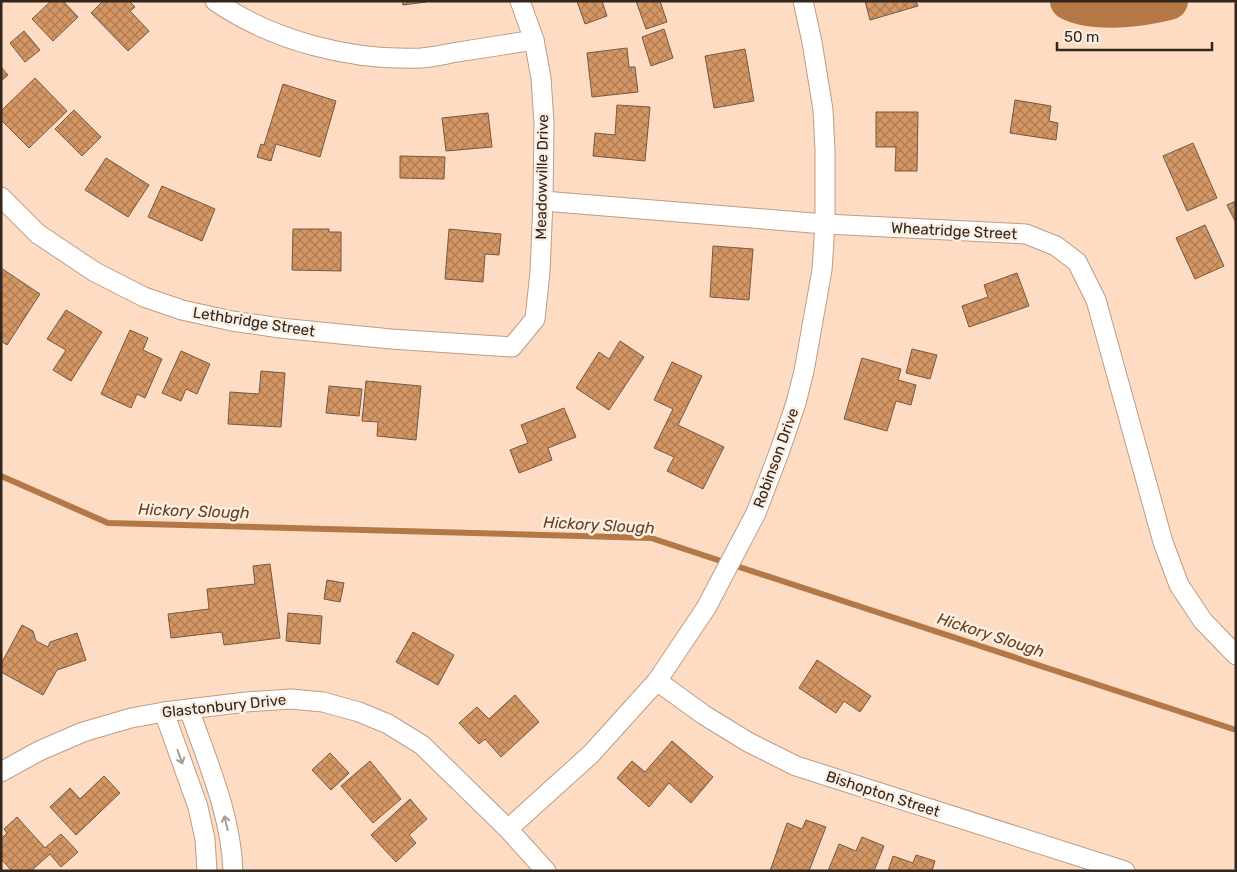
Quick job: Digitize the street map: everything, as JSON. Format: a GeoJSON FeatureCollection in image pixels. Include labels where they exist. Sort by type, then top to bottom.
{"type":"FeatureCollection","features":[{"type":"Feature","properties":{"kind":"street"},"geometry":{"type":"LineString","coordinates":[[215,1],[254,24],[296,41],[375,57],[422,58],[534,40]]}},
{"type":"Feature","properties":{"kind":"street","name":"Meadowville Drive"},"geometry":{"type":"LineString","coordinates":[[512,347],[535,319],[540,272],[543,201],[544,124],[541,78],[534,40],[520,1]]}},
{"type":"Feature","properties":{"kind":"street","name":"Robinson Drive"},"geometry":{"type":"LineString","coordinates":[[508,829],[591,754],[658,681],[706,608],[756,513],[780,450],[800,387],[822,270],[825,224],[823,110],[803,1]]}},
{"type":"Feature","properties":{"kind":"street","name":"Lethbridge Street"},"geometry":{"type":"LineString","coordinates":[[1,197],[38,234],[95,272],[144,297],[182,310],[232,321],[280,328],[391,339],[512,347]]}},
{"type":"Feature","properties":{"kind":"street","name":"Wheatridge Street"},"geometry":{"type":"LineString","coordinates":[[543,201],[825,224],[1026,234],[1056,246],[1077,262],[1096,300],[1162,542],[1179,586],[1203,621],[1236,655]]}},
{"type":"Feature","properties":{"kind":"street","name":"Bishopton Street"},"geometry":{"type":"LineString","coordinates":[[658,681],[712,720],[748,742],[796,766],[1094,866],[1125,871]]}},
{"type":"Feature","properties":{"kind":"street","name":"Glastonbury Drive"},"geometry":{"type":"LineString","coordinates":[[1,772],[39,751],[83,732],[131,718],[246,702],[291,699],[323,702],[359,712],[388,724],[422,745],[508,829],[546,871]]}},
{"type":"Feature","properties":{"kind":"street"},"geometry":{"type":"LineString","coordinates":[[189,709],[226,818],[233,871]]}},
{"type":"Feature","properties":{"kind":"street"},"geometry":{"type":"LineString","coordinates":[[164,712],[198,807],[205,839],[207,871]]}},
{"type":"Feature","properties":{"kind":"building"},"geometry":{"type":"Polygon","coordinates":[[[51,1],[63,1],[78,17],[53,41],[32,19],[51,1]]]}},
{"type":"Feature","properties":{"kind":"building"},"geometry":{"type":"Polygon","coordinates":[[[103,1],[129,1],[135,7],[130,11],[149,31],[128,51],[91,13],[103,1]]]}},
{"type":"Feature","properties":{"kind":"building"},"geometry":{"type":"Polygon","coordinates":[[[402,1],[426,1],[426,2],[403,5],[402,1]]]}},
{"type":"Feature","properties":{"kind":"building"},"geometry":{"type":"Polygon","coordinates":[[[577,1],[602,1],[607,16],[585,24],[577,1]]]}},
{"type":"Feature","properties":{"kind":"building"},"geometry":{"type":"Polygon","coordinates":[[[636,1],[660,1],[667,22],[646,29],[636,1]]]}},
{"type":"Feature","properties":{"kind":"building"},"geometry":{"type":"Polygon","coordinates":[[[865,1],[916,1],[918,6],[870,20],[865,1]]]}},
{"type":"Feature","properties":{"kind":"building"},"geometry":{"type":"Polygon","coordinates":[[[664,29],[673,58],[651,66],[642,37],[664,29]]]}},
{"type":"Feature","properties":{"kind":"building"},"geometry":{"type":"Polygon","coordinates":[[[24,31],[40,50],[25,62],[10,43],[24,31]]]}},
{"type":"Feature","properties":{"kind":"building"},"geometry":{"type":"Polygon","coordinates":[[[627,48],[629,67],[635,67],[638,92],[592,97],[587,53],[627,48]]]}},
{"type":"Feature","properties":{"kind":"building"},"geometry":{"type":"Polygon","coordinates":[[[745,49],[754,101],[714,108],[705,56],[745,49]]]}},
{"type":"Feature","properties":{"kind":"building"},"geometry":{"type":"Polygon","coordinates":[[[1,67],[8,75],[1,81],[1,67]]]}},
{"type":"Feature","properties":{"kind":"building"},"geometry":{"type":"Polygon","coordinates":[[[35,78],[67,111],[29,148],[1,120],[1,111],[35,78]]]}},
{"type":"Feature","properties":{"kind":"building"},"geometry":{"type":"Polygon","coordinates":[[[283,84],[336,101],[320,157],[276,144],[271,161],[257,157],[261,144],[264,145],[283,84]]]}},
{"type":"Feature","properties":{"kind":"building"},"geometry":{"type":"Polygon","coordinates":[[[1015,100],[1051,106],[1049,121],[1058,123],[1056,140],[1010,133],[1015,100]]]}},
{"type":"Feature","properties":{"kind":"building"},"geometry":{"type":"Polygon","coordinates":[[[617,105],[650,107],[645,161],[593,156],[595,133],[615,135],[617,105]]]}},
{"type":"Feature","properties":{"kind":"building"},"geometry":{"type":"Polygon","coordinates":[[[74,110],[101,137],[82,156],[55,129],[74,110]]]}},
{"type":"Feature","properties":{"kind":"building"},"geometry":{"type":"Polygon","coordinates":[[[876,112],[918,112],[917,171],[895,171],[896,147],[876,147],[876,112]]]}},
{"type":"Feature","properties":{"kind":"building"},"geometry":{"type":"Polygon","coordinates":[[[488,113],[492,147],[446,151],[442,118],[488,113]]]}},
{"type":"Feature","properties":{"kind":"building"},"geometry":{"type":"Polygon","coordinates":[[[1193,143],[1217,198],[1187,211],[1163,156],[1193,143]]]}},
{"type":"Feature","properties":{"kind":"building"},"geometry":{"type":"Polygon","coordinates":[[[400,156],[445,157],[444,179],[400,178],[400,156]]]}},
{"type":"Feature","properties":{"kind":"building"},"geometry":{"type":"Polygon","coordinates":[[[106,158],[149,185],[128,217],[85,190],[106,158]]]}},
{"type":"Feature","properties":{"kind":"building"},"geometry":{"type":"Polygon","coordinates":[[[162,186],[215,209],[202,241],[148,217],[162,186]]]}},
{"type":"Feature","properties":{"kind":"building"},"geometry":{"type":"Polygon","coordinates":[[[1236,201],[1236,223],[1227,205],[1236,201]]]}},
{"type":"Feature","properties":{"kind":"building"},"geometry":{"type":"Polygon","coordinates":[[[1205,225],[1224,266],[1195,279],[1176,238],[1205,225]]]}},
{"type":"Feature","properties":{"kind":"building"},"geometry":{"type":"Polygon","coordinates":[[[293,229],[329,229],[329,232],[341,232],[341,271],[292,270],[293,229]]]}},
{"type":"Feature","properties":{"kind":"building"},"geometry":{"type":"Polygon","coordinates":[[[449,229],[501,234],[499,255],[485,254],[483,282],[445,279],[449,229]]]}},
{"type":"Feature","properties":{"kind":"building"},"geometry":{"type":"Polygon","coordinates":[[[713,246],[753,249],[749,300],[710,297],[713,246]]]}},
{"type":"Feature","properties":{"kind":"building"},"geometry":{"type":"Polygon","coordinates":[[[1,268],[40,294],[7,345],[1,341],[1,268]]]}},
{"type":"Feature","properties":{"kind":"building"},"geometry":{"type":"Polygon","coordinates":[[[1017,273],[1029,306],[969,327],[962,306],[988,297],[984,285],[1017,273]]]}},
{"type":"Feature","properties":{"kind":"building"},"geometry":{"type":"Polygon","coordinates":[[[66,310],[102,332],[71,381],[53,370],[66,350],[47,339],[66,310]]]}},
{"type":"Feature","properties":{"kind":"building"},"geometry":{"type":"Polygon","coordinates":[[[130,330],[148,338],[143,350],[162,359],[145,398],[137,394],[131,408],[101,394],[130,330]]]}},
{"type":"Feature","properties":{"kind":"building"},"geometry":{"type":"Polygon","coordinates":[[[620,341],[644,357],[609,410],[576,388],[599,352],[609,359],[620,341]]]}},
{"type":"Feature","properties":{"kind":"building"},"geometry":{"type":"Polygon","coordinates":[[[912,349],[937,355],[930,379],[906,373],[912,349]]]}},
{"type":"Feature","properties":{"kind":"building"},"geometry":{"type":"Polygon","coordinates":[[[181,351],[210,364],[197,394],[186,389],[181,401],[162,393],[181,351]]]}},
{"type":"Feature","properties":{"kind":"building"},"geometry":{"type":"Polygon","coordinates":[[[862,358],[901,369],[898,380],[916,385],[911,405],[896,401],[887,431],[844,419],[862,358]]]}},
{"type":"Feature","properties":{"kind":"building"},"geometry":{"type":"Polygon","coordinates":[[[672,362],[702,376],[678,425],[724,447],[703,489],[667,471],[674,457],[654,448],[673,409],[654,400],[672,362]]]}},
{"type":"Feature","properties":{"kind":"building"},"geometry":{"type":"Polygon","coordinates":[[[261,371],[285,373],[281,427],[228,424],[230,392],[259,394],[261,371]]]}},
{"type":"Feature","properties":{"kind":"building"},"geometry":{"type":"Polygon","coordinates":[[[366,381],[421,386],[416,440],[377,436],[378,422],[362,421],[366,381]]]}},
{"type":"Feature","properties":{"kind":"building"},"geometry":{"type":"Polygon","coordinates":[[[329,386],[362,389],[359,416],[326,413],[329,386]]]}},
{"type":"Feature","properties":{"kind":"building"},"geometry":{"type":"Polygon","coordinates":[[[564,408],[576,437],[548,448],[552,460],[519,473],[510,450],[528,443],[521,425],[564,408]]]}},
{"type":"Feature","properties":{"kind":"building"},"geometry":{"type":"Polygon","coordinates":[[[270,564],[280,638],[224,645],[222,632],[171,638],[168,614],[209,609],[207,589],[255,584],[253,566],[270,564]]]}},
{"type":"Feature","properties":{"kind":"building"},"geometry":{"type":"Polygon","coordinates":[[[327,580],[344,583],[340,602],[324,599],[327,580]]]}},
{"type":"Feature","properties":{"kind":"building"},"geometry":{"type":"Polygon","coordinates":[[[288,613],[322,616],[320,644],[286,641],[288,613]]]}},
{"type":"Feature","properties":{"kind":"building"},"geometry":{"type":"Polygon","coordinates":[[[22,625],[33,631],[36,641],[48,647],[50,642],[77,633],[86,660],[57,670],[43,695],[1,672],[1,664],[22,625]]]}},
{"type":"Feature","properties":{"kind":"building"},"geometry":{"type":"Polygon","coordinates":[[[413,632],[454,655],[438,685],[396,662],[413,632]]]}},
{"type":"Feature","properties":{"kind":"building"},"geometry":{"type":"Polygon","coordinates":[[[817,660],[871,696],[860,712],[844,701],[836,713],[799,688],[817,660]]]}},
{"type":"Feature","properties":{"kind":"building"},"geometry":{"type":"Polygon","coordinates":[[[515,695],[539,722],[501,757],[485,739],[479,744],[459,723],[477,707],[489,719],[515,695]]]}},
{"type":"Feature","properties":{"kind":"building"},"geometry":{"type":"Polygon","coordinates":[[[672,741],[713,777],[691,803],[669,783],[649,807],[617,778],[632,761],[645,772],[672,741]]]}},
{"type":"Feature","properties":{"kind":"building"},"geometry":{"type":"Polygon","coordinates":[[[330,753],[349,773],[331,790],[312,770],[330,753]]]}},
{"type":"Feature","properties":{"kind":"building"},"geometry":{"type":"Polygon","coordinates":[[[370,761],[401,799],[373,823],[341,786],[370,761]]]}},
{"type":"Feature","properties":{"kind":"building"},"geometry":{"type":"Polygon","coordinates":[[[104,776],[120,793],[76,835],[50,807],[70,788],[80,799],[104,776]]]}},
{"type":"Feature","properties":{"kind":"building"},"geometry":{"type":"Polygon","coordinates":[[[410,799],[427,819],[409,835],[416,843],[396,862],[371,835],[410,799]]]}},
{"type":"Feature","properties":{"kind":"building"},"geometry":{"type":"Polygon","coordinates":[[[17,817],[45,848],[61,834],[78,852],[61,867],[50,854],[31,871],[12,871],[1,859],[1,839],[7,833],[4,829],[17,817]]]}},
{"type":"Feature","properties":{"kind":"building"},"geometry":{"type":"Polygon","coordinates":[[[806,820],[826,827],[809,871],[770,871],[787,823],[802,829],[806,820]]]}},
{"type":"Feature","properties":{"kind":"building"},"geometry":{"type":"Polygon","coordinates":[[[862,837],[884,846],[874,871],[828,871],[839,844],[856,851],[862,837]]]}},
{"type":"Feature","properties":{"kind":"building"},"geometry":{"type":"Polygon","coordinates":[[[916,855],[935,861],[932,871],[888,871],[893,856],[913,863],[916,855]]]}},
{"type":"Feature","properties":{"kind":"waterway"},"geometry":{"type":"LineString","coordinates":[[1069,1],[1079,5],[1104,9],[1132,8],[1169,1]]}},
{"type":"Feature","properties":{"kind":"waterway","name":"Hickory Slough"},"geometry":{"type":"LineString","coordinates":[[1,476],[108,523],[651,538],[1236,730]]}}]}
